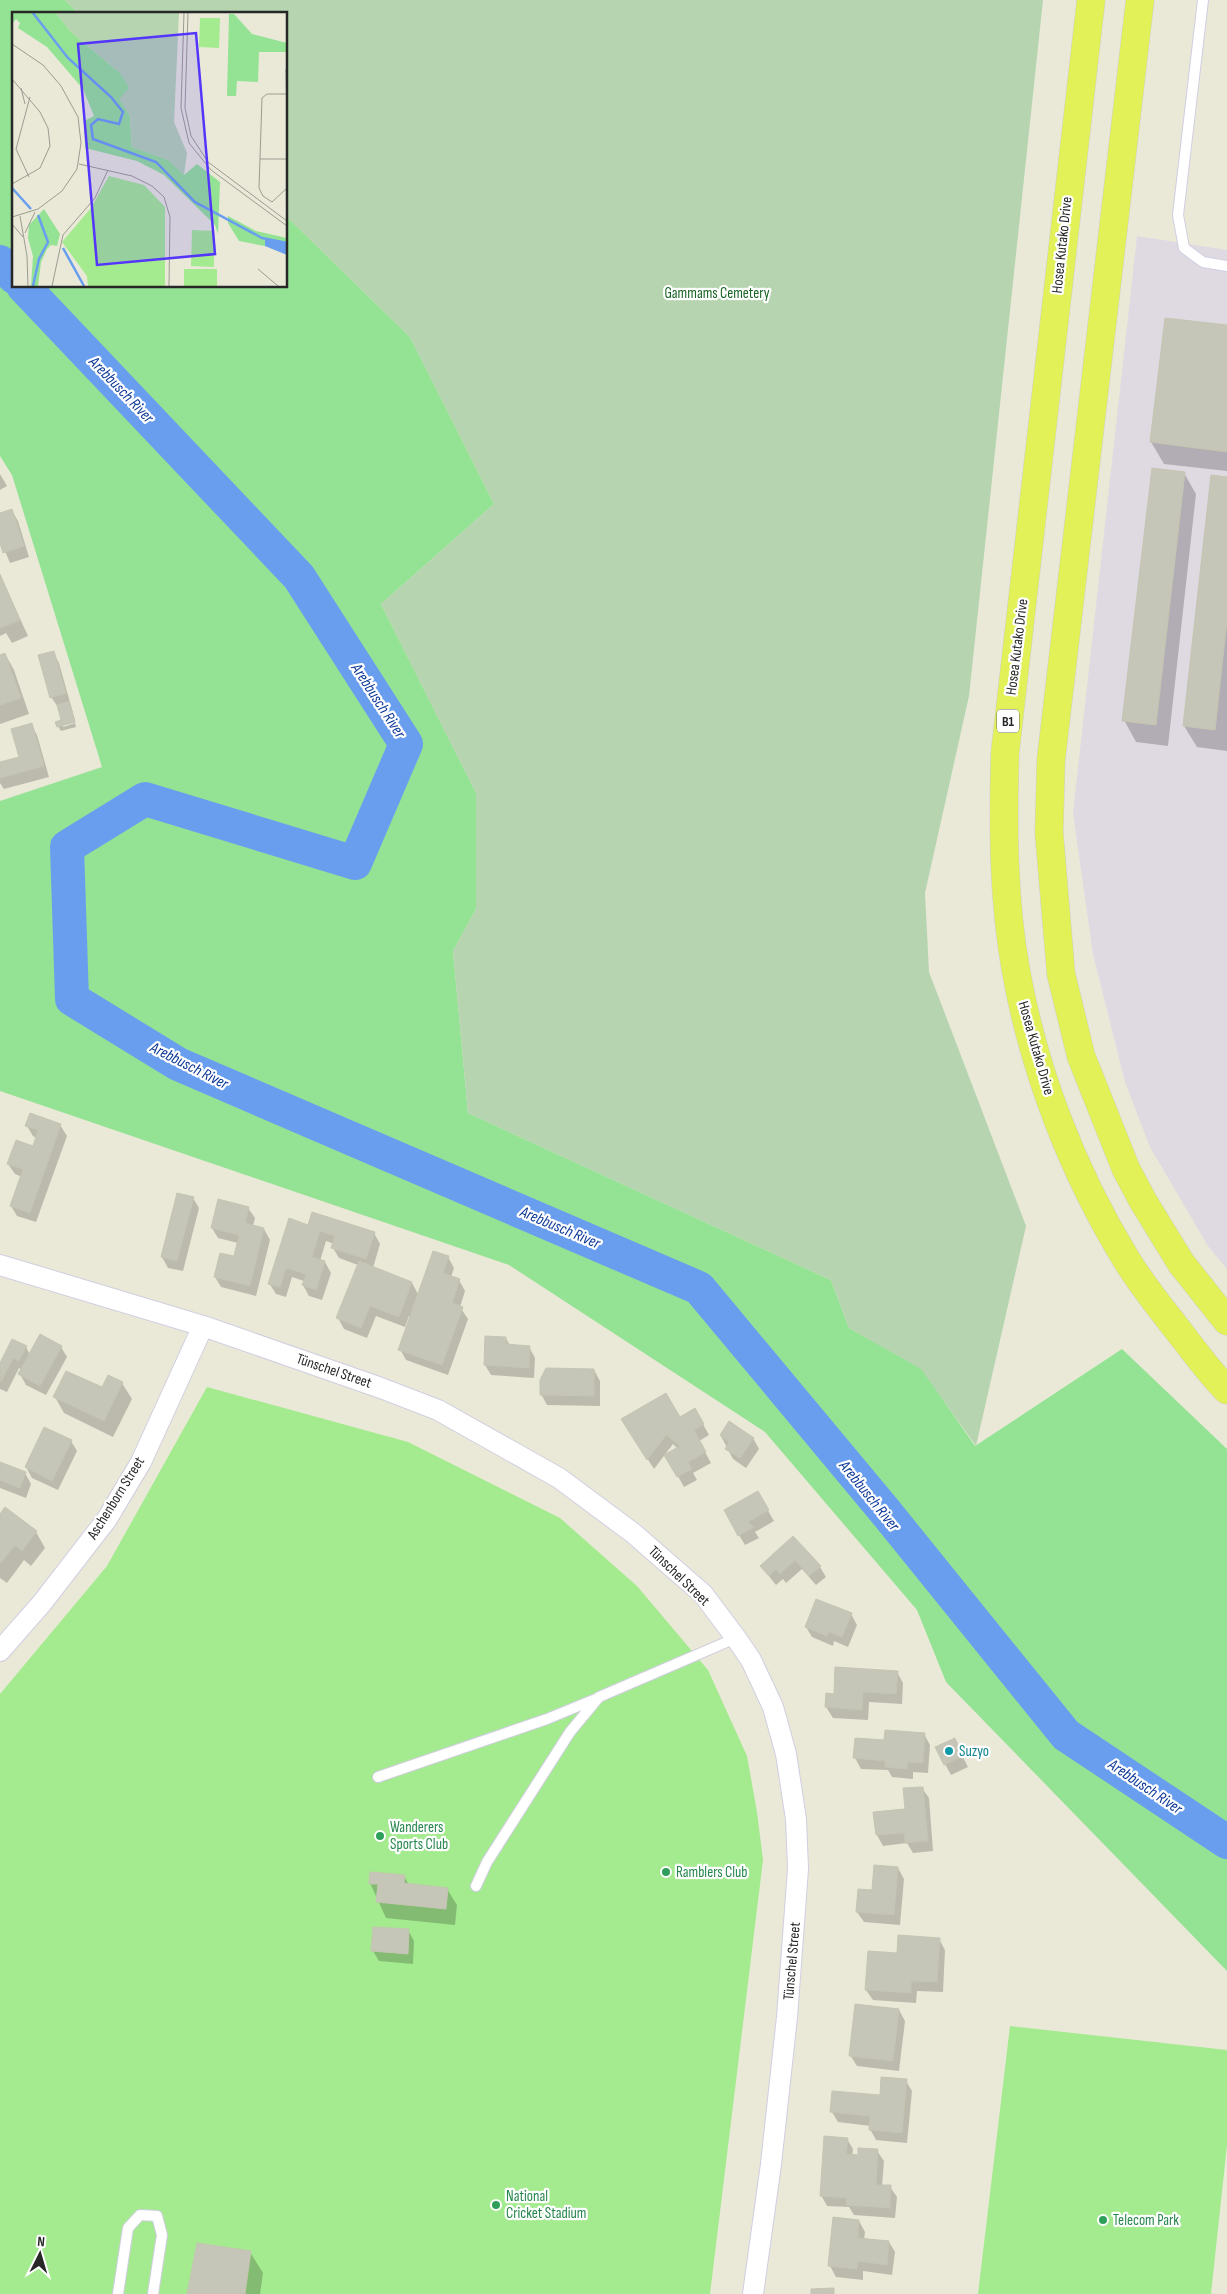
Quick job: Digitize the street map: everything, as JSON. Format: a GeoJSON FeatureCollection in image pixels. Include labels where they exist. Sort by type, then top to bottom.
{"type":"FeatureCollection","features":[{"type":"Feature","properties":{"kind":"main road","name":"Hosea Kutako Drive"},"geometry":{"type":"LineString","coordinates":[[1092,0],[1005,753],[1004,808],[1008,915],[1026,1020],[1040,1067],[1082,1177],[1109,1230],[1142,1283],[1227,1390]]}},
{"type":"Feature","properties":{"kind":"main road"},"geometry":{"type":"LineString","coordinates":[[1140,0],[1051,760],[1050,832],[1061,974],[1081,1056],[1126,1169],[1143,1201],[1181,1263],[1227,1321]]}},
{"type":"Feature","properties":{"kind":"street","name":"Tünschel Street"},"geometry":{"type":"LineString","coordinates":[[0,1265],[203,1326],[381,1388],[438,1410],[538,1466],[605,1512],[682,1574],[703,1594],[736,1638],[751,1660],[773,1707],[786,1754],[796,1819],[798,1868],[787,2017],[771,2164],[753,2294]]}},
{"type":"Feature","properties":{"kind":"street","name":"Aschenborn Street"},"geometry":{"type":"LineString","coordinates":[[0,1651],[42,1602],[107,1519],[141,1462],[203,1326]]}},
{"type":"Feature","properties":{"kind":"lane"},"geometry":{"type":"LineString","coordinates":[[1203,0],[1178,216],[1184,248],[1203,262],[1227,266]]}},
{"type":"Feature","properties":{"kind":"lane"},"geometry":{"type":"LineString","coordinates":[[378,1777],[547,1719],[736,1638]]}},
{"type":"Feature","properties":{"kind":"lane"},"geometry":{"type":"LineString","coordinates":[[476,1886],[486,1862],[570,1732],[599,1697]]}},
{"type":"Feature","properties":{"kind":"lane"},"geometry":{"type":"LineString","coordinates":[[118,2294],[128,2228],[140,2215],[157,2216],[162,2235],[153,2294]]}},
{"type":"Feature","properties":{"kind":"shaded area"},"geometry":{"type":"Polygon","coordinates":[[[1137,236],[1227,250],[1227,1269],[1208,1246],[1150,1147],[1125,1082],[1093,954],[1073,813],[1137,236]]]}},
{"type":"Feature","properties":{"kind":"green space"},"geometry":{"type":"Polygon","coordinates":[[[0,0],[65,0],[77,12],[12,12],[12,288],[288,288],[288,218],[410,337],[494,504],[381,604],[476,793],[476,909],[453,951],[468,1113],[831,1280],[849,1328],[921,1368],[975,1446],[1122,1349],[1227,1449],[1227,1971],[946,1682],[917,1610],[765,1432],[509,1265],[0,1091],[0,801],[102,767],[12,475],[0,456],[0,0]]]}},
{"type":"Feature","properties":{"kind":"green space","name":"Gammams Cemetery"},"geometry":{"type":"Polygon","coordinates":[[[65,0],[1043,0],[969,696],[925,893],[929,972],[1026,1226],[976,1446],[921,1369],[849,1328],[831,1280],[468,1113],[453,951],[476,909],[476,793],[381,604],[494,504],[410,337],[288,218],[288,12],[77,12],[65,0]]]}},
{"type":"Feature","properties":{"kind":"green space","name":"Wanderers Sports Club"},"geometry":{"type":"Polygon","coordinates":[[[207,1387],[408,1442],[560,1518],[637,1586],[708,1670],[747,1756],[763,1860],[710,2294],[0,2294],[0,1694],[107,1566],[207,1387]]]}},
{"type":"Feature","properties":{"kind":"green space","name":"Telecom Park"},"geometry":{"type":"Polygon","coordinates":[[[1010,2026],[1227,2050],[1227,2145],[1211,2294],[978,2294],[1010,2026]]]}},
{"type":"Feature","properties":{"kind":"building"},"geometry":{"type":"Polygon","coordinates":[[[1165,318],[1227,325],[1227,452],[1150,442],[1165,318]]]}},
{"type":"Feature","properties":{"kind":"building"},"geometry":{"type":"Polygon","coordinates":[[[1152,468],[1185,472],[1156,725],[1122,721],[1152,468]]]}},
{"type":"Feature","properties":{"kind":"building"},"geometry":{"type":"Polygon","coordinates":[[[1211,475],[1227,477],[1227,620],[1215,730],[1183,726],[1211,475]]]}},
{"type":"Feature","properties":{"kind":"building"},"geometry":{"type":"Polygon","coordinates":[[[12,509],[24,546],[3,553],[0,543],[0,513],[12,509]]]}},
{"type":"Feature","properties":{"kind":"building"},"geometry":{"type":"Polygon","coordinates":[[[0,574],[20,620],[1,628],[0,625],[0,574]]]}},
{"type":"Feature","properties":{"kind":"building"},"geometry":{"type":"Polygon","coordinates":[[[54,651],[66,693],[50,698],[38,655],[54,651]]]}},
{"type":"Feature","properties":{"kind":"building"},"geometry":{"type":"Polygon","coordinates":[[[5,653],[21,698],[0,705],[0,655],[5,653]]]}},
{"type":"Feature","properties":{"kind":"building"},"geometry":{"type":"Polygon","coordinates":[[[69,701],[75,722],[57,727],[55,722],[61,720],[57,705],[69,701]]]}},
{"type":"Feature","properties":{"kind":"building"},"geometry":{"type":"Polygon","coordinates":[[[32,723],[44,766],[0,778],[0,762],[19,757],[11,729],[32,723]]]}},
{"type":"Feature","properties":{"kind":"building"},"geometry":{"type":"Polygon","coordinates":[[[30,1113],[61,1124],[30,1213],[10,1206],[23,1169],[7,1164],[16,1140],[33,1146],[38,1130],[25,1126],[30,1113]]]}},
{"type":"Feature","properties":{"kind":"building"},"geometry":{"type":"Polygon","coordinates":[[[177,1193],[194,1197],[177,1261],[161,1257],[177,1193]]]}},
{"type":"Feature","properties":{"kind":"building"},"geometry":{"type":"Polygon","coordinates":[[[218,1199],[249,1207],[245,1223],[264,1228],[250,1286],[214,1277],[220,1253],[234,1256],[239,1235],[211,1228],[218,1199]]]}},
{"type":"Feature","properties":{"kind":"building"},"geometry":{"type":"Polygon","coordinates":[[[312,1212],[375,1232],[366,1259],[331,1248],[335,1236],[320,1231],[312,1257],[325,1261],[316,1290],[302,1285],[306,1274],[286,1268],[280,1287],[268,1284],[289,1218],[308,1225],[312,1212]]]}},
{"type":"Feature","properties":{"kind":"building"},"geometry":{"type":"Polygon","coordinates":[[[433,1251],[449,1256],[443,1273],[460,1279],[452,1303],[463,1307],[442,1365],[398,1350],[433,1251]]]}},
{"type":"Feature","properties":{"kind":"building"},"geometry":{"type":"Polygon","coordinates":[[[359,1261],[412,1282],[399,1317],[370,1306],[361,1328],[336,1318],[359,1261]]]}},
{"type":"Feature","properties":{"kind":"building"},"geometry":{"type":"Polygon","coordinates":[[[40,1334],[62,1346],[40,1386],[18,1374],[40,1334]]]}},
{"type":"Feature","properties":{"kind":"building"},"geometry":{"type":"Polygon","coordinates":[[[485,1336],[506,1337],[506,1344],[530,1346],[529,1368],[484,1365],[485,1336]]]}},
{"type":"Feature","properties":{"kind":"building"},"geometry":{"type":"Polygon","coordinates":[[[12,1339],[27,1346],[19,1361],[13,1358],[1,1382],[0,1363],[12,1339]]]}},
{"type":"Feature","properties":{"kind":"building"},"geometry":{"type":"Polygon","coordinates":[[[546,1368],[594,1369],[594,1396],[540,1395],[540,1380],[546,1368]]]}},
{"type":"Feature","properties":{"kind":"building"},"geometry":{"type":"Polygon","coordinates":[[[66,1371],[102,1387],[108,1375],[123,1382],[104,1421],[53,1397],[66,1371]]]}},
{"type":"Feature","properties":{"kind":"building"},"geometry":{"type":"Polygon","coordinates":[[[666,1393],[680,1417],[647,1460],[621,1419],[666,1393]]]}},
{"type":"Feature","properties":{"kind":"building"},"geometry":{"type":"Polygon","coordinates":[[[695,1408],[704,1424],[694,1430],[706,1452],[688,1462],[692,1469],[677,1477],[664,1455],[680,1446],[666,1435],[680,1417],[695,1408]]]}},
{"type":"Feature","properties":{"kind":"building"},"geometry":{"type":"Polygon","coordinates":[[[729,1421],[754,1438],[740,1458],[725,1449],[729,1442],[720,1435],[729,1421]]]}},
{"type":"Feature","properties":{"kind":"building"},"geometry":{"type":"Polygon","coordinates":[[[44,1427],[72,1440],[52,1481],[25,1467],[44,1427]]]}},
{"type":"Feature","properties":{"kind":"building"},"geometry":{"type":"Polygon","coordinates":[[[0,1462],[26,1472],[20,1488],[0,1480],[0,1462]]]}},
{"type":"Feature","properties":{"kind":"building"},"geometry":{"type":"Polygon","coordinates":[[[758,1491],[769,1510],[748,1522],[754,1527],[738,1536],[724,1510],[758,1491]]]}},
{"type":"Feature","properties":{"kind":"building"},"geometry":{"type":"Polygon","coordinates":[[[5,1507],[37,1531],[22,1551],[15,1545],[0,1564],[0,1514],[5,1507]]]}},
{"type":"Feature","properties":{"kind":"building"},"geometry":{"type":"Polygon","coordinates":[[[793,1536],[821,1566],[809,1576],[795,1560],[780,1574],[776,1569],[769,1576],[760,1566],[793,1536]]]}},
{"type":"Feature","properties":{"kind":"building"},"geometry":{"type":"Polygon","coordinates":[[[816,1599],[852,1613],[842,1637],[829,1632],[827,1636],[805,1627],[816,1599]]]}},
{"type":"Feature","properties":{"kind":"building"},"geometry":{"type":"Polygon","coordinates":[[[835,1667],[898,1671],[896,1694],[863,1692],[862,1710],[825,1707],[826,1693],[834,1694],[835,1667]]]}},
{"type":"Feature","properties":{"kind":"building"},"geometry":{"type":"Polygon","coordinates":[[[885,1730],[925,1733],[923,1763],[907,1762],[907,1769],[885,1767],[885,1761],[853,1758],[855,1738],[884,1740],[885,1730]]]}},
{"type":"Feature","properties":{"kind":"building","name":"Suzyo"},"geometry":{"type":"Polygon","coordinates":[[[955,1738],[963,1756],[944,1765],[935,1747],[955,1738]]]}},
{"type":"Feature","properties":{"kind":"building"},"geometry":{"type":"Polygon","coordinates":[[[923,1787],[928,1841],[905,1843],[904,1833],[876,1835],[873,1812],[905,1809],[903,1788],[923,1787]]]}},
{"type":"Feature","properties":{"kind":"building"},"geometry":{"type":"Polygon","coordinates":[[[874,1865],[898,1867],[894,1915],[856,1912],[858,1889],[872,1890],[874,1865]]]}},
{"type":"Feature","properties":{"kind":"building"},"geometry":{"type":"Polygon","coordinates":[[[370,1872],[405,1875],[404,1883],[448,1888],[446,1909],[376,1902],[378,1884],[369,1884],[370,1872]]]}},
{"type":"Feature","properties":{"kind":"building"},"geometry":{"type":"Polygon","coordinates":[[[373,1927],[409,1929],[408,1954],[371,1951],[373,1927]]]}},
{"type":"Feature","properties":{"kind":"building"},"geometry":{"type":"Polygon","coordinates":[[[898,1935],[940,1938],[937,1982],[911,1981],[911,1993],[865,1990],[868,1951],[897,1953],[898,1935]]]}},
{"type":"Feature","properties":{"kind":"building"},"geometry":{"type":"Polygon","coordinates":[[[855,2004],[899,2009],[893,2061],[849,2056],[855,2004]]]}},
{"type":"Feature","properties":{"kind":"building"},"geometry":{"type":"Polygon","coordinates":[[[881,2077],[907,2079],[902,2133],[869,2130],[870,2116],[830,2112],[832,2091],[880,2095],[881,2077]]]}},
{"type":"Feature","properties":{"kind":"building"},"geometry":{"type":"Polygon","coordinates":[[[824,2136],[848,2138],[846,2154],[858,2155],[858,2148],[878,2149],[876,2185],[891,2185],[890,2208],[846,2205],[847,2198],[820,2196],[824,2136]]]}},
{"type":"Feature","properties":{"kind":"building"},"geometry":{"type":"Polygon","coordinates":[[[833,2217],[859,2220],[858,2238],[889,2241],[887,2265],[858,2261],[857,2269],[828,2266],[833,2217]]]}},
{"type":"Feature","properties":{"kind":"building"},"geometry":{"type":"Polygon","coordinates":[[[197,2243],[251,2251],[245,2294],[187,2294],[197,2243]]]}},
{"type":"Feature","properties":{"kind":"building"},"geometry":{"type":"Polygon","coordinates":[[[834,2288],[834,2294],[811,2294],[811,2289],[834,2288]]]}},
{"type":"Feature","properties":{"kind":"waterway","name":"Arebbusch River"},"geometry":{"type":"LineString","coordinates":[[0,262],[12,275]]}},
{"type":"Feature","properties":{"kind":"waterway","name":"Arebbusch River"},"geometry":{"type":"LineString","coordinates":[[25,288],[299,577],[406,744],[355,863],[145,799],[67,847],[72,999],[178,1064],[699,1288],[884,1510],[1066,1735],[1227,1842]]}},
{"type":"Feature","properties":{"kind":"place","name":"Suzyo"},"geometry":{"type":"Point","coordinates":[949,1751]}},
{"type":"Feature","properties":{"kind":"place","name":"Wanderers Sports Club"},"geometry":{"type":"Point","coordinates":[380,1836]}},
{"type":"Feature","properties":{"kind":"place","name":"Ramblers Club"},"geometry":{"type":"Point","coordinates":[666,1872]}},
{"type":"Feature","properties":{"kind":"place","name":"National Cricket Stadium"},"geometry":{"type":"Point","coordinates":[496,2205]}},
{"type":"Feature","properties":{"kind":"place","name":"Telecom Park"},"geometry":{"type":"Point","coordinates":[1103,2220]}}]}
